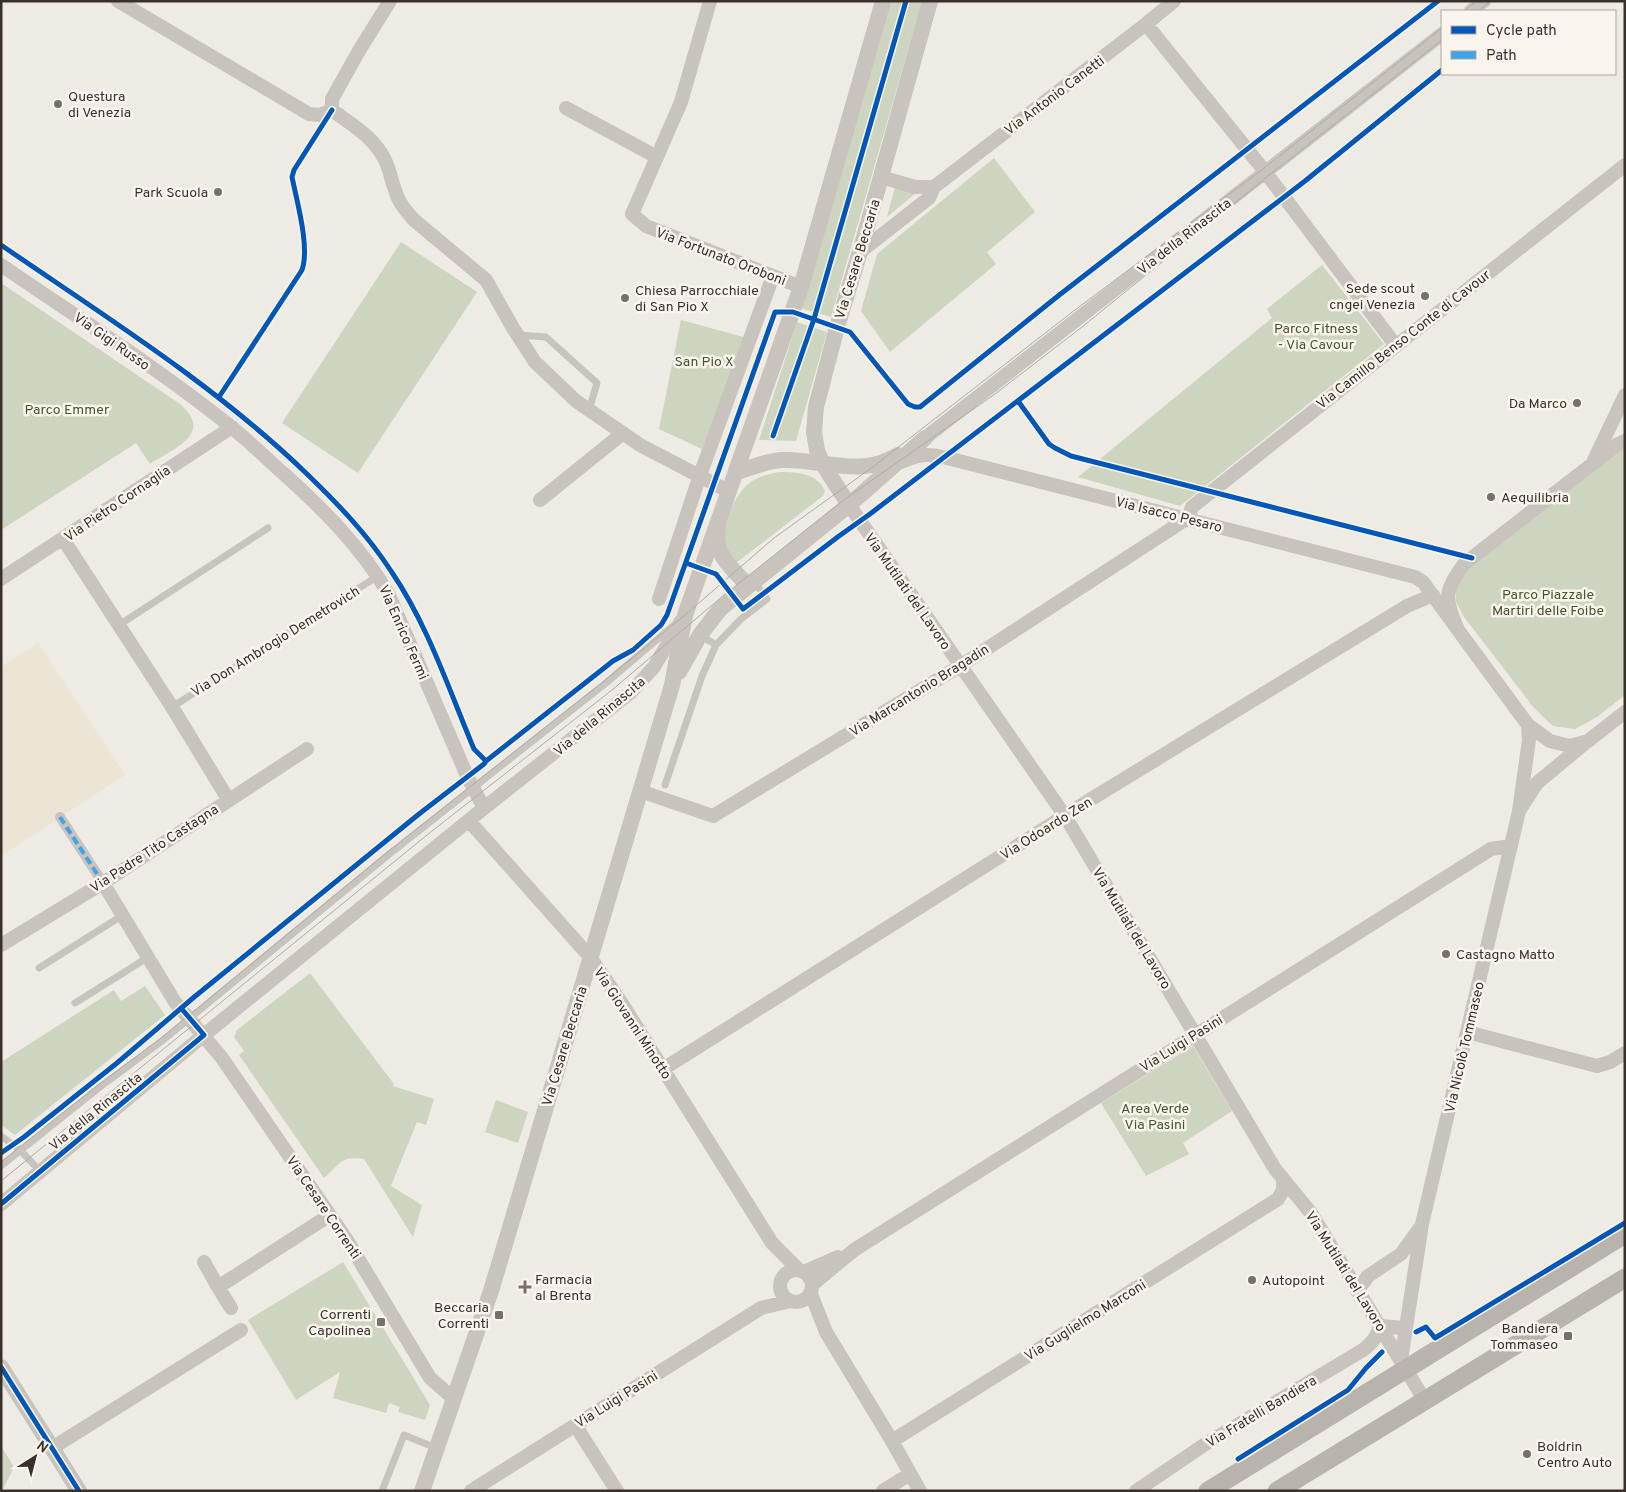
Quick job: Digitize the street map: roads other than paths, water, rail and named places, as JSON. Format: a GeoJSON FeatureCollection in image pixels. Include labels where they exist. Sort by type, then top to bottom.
{"type":"FeatureCollection","features":[{"type":"Feature","properties":{"kind":"main road"},"geometry":{"type":"LineString","coordinates":[[1208,1491],[1403,1364],[1625,1234]]}},
{"type":"Feature","properties":{"kind":"main road"},"geometry":{"type":"LineString","coordinates":[[1277,1491],[1625,1278]]}},
{"type":"Feature","properties":{"kind":"street"},"geometry":{"type":"LineString","coordinates":[[118,1],[309,114],[316,116],[332,110]]}},
{"type":"Feature","properties":{"kind":"street"},"geometry":{"type":"LineString","coordinates":[[332,110],[332,99],[390,1]]}},
{"type":"Feature","properties":{"kind":"street","name":"Via Fortunato Oroboni"},"geometry":{"type":"LineString","coordinates":[[710,1],[681,102],[632,214],[646,226],[801,287]]}},
{"type":"Feature","properties":{"kind":"street"},"geometry":{"type":"LineString","coordinates":[[751,584],[726,562],[720,552],[716,536],[718,522],[801,287],[883,1]]}},
{"type":"Feature","properties":{"kind":"street","name":"Via Cesare Beccaria"},"geometry":{"type":"LineString","coordinates":[[849,505],[822,463],[817,450],[814,432],[816,407],[930,1]]}},
{"type":"Feature","properties":{"kind":"street","name":"Via Antonio Canetti"},"geometry":{"type":"LineString","coordinates":[[860,252],[929,198],[934,187],[1174,1]]}},
{"type":"Feature","properties":{"kind":"street"},"geometry":{"type":"LineString","coordinates":[[1472,10],[1484,1]]}},
{"type":"Feature","properties":{"kind":"street"},"geometry":{"type":"LineString","coordinates":[[1146,24],[1266,173],[1396,346]]}},
{"type":"Feature","properties":{"kind":"street","name":"Via della Rinascita"},"geometry":{"type":"LineString","coordinates":[[925,438],[1441,35]]}},
{"type":"Feature","properties":{"kind":"street"},"geometry":{"type":"LineString","coordinates":[[566,108],[657,157]]}},
{"type":"Feature","properties":{"kind":"street"},"geometry":{"type":"LineString","coordinates":[[332,110],[367,136],[378,147],[386,160],[395,190],[404,209],[414,220],[486,280],[518,335],[541,368],[576,401],[640,445],[728,491]]}},
{"type":"Feature","properties":{"kind":"street","name":"Via Camillo Benso Conte di Cavour"},"geometry":{"type":"LineString","coordinates":[[1188,518],[1192,507],[1625,165]]}},
{"type":"Feature","properties":{"kind":"street"},"geometry":{"type":"LineString","coordinates":[[881,177],[915,187],[934,187]]}},
{"type":"Feature","properties":{"kind":"street","name":"Via Gigi Russo"},"geometry":{"type":"LineString","coordinates":[[1,265],[169,380],[226,423]]}},
{"type":"Feature","properties":{"kind":"street"},"geometry":{"type":"LineString","coordinates":[[659,599],[700,475],[773,276]]}},
{"type":"Feature","properties":{"kind":"street"},"geometry":{"type":"LineString","coordinates":[[1591,466],[1625,395]]}},
{"type":"Feature","properties":{"kind":"street","name":"Via Pietro Cornaglia"},"geometry":{"type":"LineString","coordinates":[[1,579],[63,539],[226,423]]}},
{"type":"Feature","properties":{"kind":"street","name":"Via Enrico Fermi"},"geometry":{"type":"LineString","coordinates":[[226,423],[315,502],[356,547],[378,576],[388,593],[473,788],[484,808]]}},
{"type":"Feature","properties":{"kind":"street"},"geometry":{"type":"LineString","coordinates":[[540,500],[623,433]]}},
{"type":"Feature","properties":{"kind":"street"},"geometry":{"type":"LineString","coordinates":[[736,472],[780,460],[860,468],[874,466],[894,458],[925,438]]}},
{"type":"Feature","properties":{"kind":"street"},"geometry":{"type":"LineString","coordinates":[[672,685],[700,635],[720,609],[849,505],[925,438]]}},
{"type":"Feature","properties":{"kind":"street"},"geometry":{"type":"LineString","coordinates":[[1588,741],[1570,746],[1550,741],[1528,724],[1458,630],[1450,612],[1447,596],[1453,579],[1464,564],[1618,444],[1625,441]]}},
{"type":"Feature","properties":{"kind":"street","name":"Via Isacco Pesaro"},"geometry":{"type":"LineString","coordinates":[[898,463],[919,455],[933,455],[1415,577],[1423,582],[1458,630]]}},
{"type":"Feature","properties":{"kind":"street","name":"Via Mutilati del Lavoro"},"geometry":{"type":"LineString","coordinates":[[849,505],[1065,816],[1275,1168],[1305,1206],[1403,1364]]}},
{"type":"Feature","properties":{"kind":"street","name":"Via Marcantonio Bragadin"},"geometry":{"type":"LineString","coordinates":[[640,791],[713,816],[960,666],[1188,518]]}},
{"type":"Feature","properties":{"kind":"street","name":"Via Cesare Beccaria"},"geometry":{"type":"LineString","coordinates":[[422,1491],[491,1291],[672,685],[685,615],[718,522]]}},
{"type":"Feature","properties":{"kind":"street"},"geometry":{"type":"LineString","coordinates":[[63,539],[172,707],[228,799]]}},
{"type":"Feature","properties":{"kind":"street","name":"Via Odoardo Zen"},"geometry":{"type":"LineString","coordinates":[[663,1069],[1065,816],[1407,606],[1433,595]]}},
{"type":"Feature","properties":{"kind":"street","name":"Via della Rinascita"},"geometry":{"type":"LineString","coordinates":[[1,1204],[204,1035],[638,686],[658,661],[685,615]]}},
{"type":"Feature","properties":{"kind":"street"},"geometry":{"type":"LineString","coordinates":[[1519,811],[1537,783],[1625,712]]}},
{"type":"Feature","properties":{"kind":"street","name":"Via Nicolò Tommaseo"},"geometry":{"type":"LineString","coordinates":[[1403,1364],[1404,1328],[1422,1224],[1519,811],[1529,740],[1528,724]]}},
{"type":"Feature","properties":{"kind":"street","name":"Via Padre Tito Castagna"},"geometry":{"type":"LineString","coordinates":[[1,945],[103,883],[306,749]]}},
{"type":"Feature","properties":{"kind":"street"},"geometry":{"type":"LineString","coordinates":[[60,817],[123,915],[147,958]]}},
{"type":"Feature","properties":{"kind":"street","name":"Via Giovanni Minotto"},"geometry":{"type":"LineString","coordinates":[[469,821],[590,957],[621,1002],[772,1243],[802,1271]]}},
{"type":"Feature","properties":{"kind":"street","name":"Via Luigi Pasini"},"geometry":{"type":"LineString","coordinates":[[802,1271],[854,1250],[1491,849],[1511,846]]}},
{"type":"Feature","properties":{"kind":"street","name":"Via Cesare Correnti"},"geometry":{"type":"LineString","coordinates":[[147,958],[176,1002],[222,1058],[347,1240],[430,1378],[454,1399]]}},
{"type":"Feature","properties":{"kind":"street"},"geometry":{"type":"LineString","coordinates":[[1467,1032],[1597,1066],[1610,1062],[1625,1053]]}},
{"type":"Feature","properties":{"kind":"street"},"geometry":{"type":"LineString","coordinates":[[1283,1179],[1283,1190],[1278,1199],[1305,1206]]}},
{"type":"Feature","properties":{"kind":"street","name":"Via Guglielmo Marconi"},"geometry":{"type":"LineString","coordinates":[[892,1441],[1278,1199]]}},
{"type":"Feature","properties":{"kind":"street"},"geometry":{"type":"LineString","coordinates":[[218,1287],[330,1215]]}},
{"type":"Feature","properties":{"kind":"street","name":"Via Nicolò Tommaseo"},"geometry":{"type":"LineString","coordinates":[[1358,1291],[1368,1276],[1401,1254],[1422,1224]]}},
{"type":"Feature","properties":{"kind":"street","name":"Via Giovanni Minotto"},"geometry":{"type":"LineString","coordinates":[[772,1243],[781,1282]]}},
{"type":"Feature","properties":{"kind":"street","name":"Via Luigi Pasini"},"geometry":{"type":"LineString","coordinates":[[812,1289],[854,1250]]}},
{"type":"Feature","properties":{"kind":"street"},"geometry":{"type":"LineString","coordinates":[[1401,1254],[1415,1265]]}},
{"type":"Feature","properties":{"kind":"street"},"geometry":{"type":"LineString","coordinates":[[204,1262],[231,1308]]}},
{"type":"Feature","properties":{"kind":"street"},"geometry":{"type":"LineString","coordinates":[[826,1332],[795,1302],[784,1297],[781,1282],[789,1272],[802,1271],[811,1279],[812,1289],[826,1332],[920,1491]]}},
{"type":"Feature","properties":{"kind":"street","name":"Via Luigi Pasini"},"geometry":{"type":"LineString","coordinates":[[762,1308],[781,1282]]}},
{"type":"Feature","properties":{"kind":"street"},"geometry":{"type":"LineString","coordinates":[[795,1302],[808,1298],[812,1289]]}},
{"type":"Feature","properties":{"kind":"street","name":"Via Luigi Pasini"},"geometry":{"type":"LineString","coordinates":[[471,1491],[762,1308],[795,1302]]}},
{"type":"Feature","properties":{"kind":"street"},"geometry":{"type":"LineString","coordinates":[[1380,1326],[1404,1328]]}},
{"type":"Feature","properties":{"kind":"street","name":"Via Fratelli Bandiera"},"geometry":{"type":"LineString","coordinates":[[1136,1491],[1204,1444],[1363,1350],[1371,1343],[1380,1326]]}},
{"type":"Feature","properties":{"kind":"street"},"geometry":{"type":"LineString","coordinates":[[52,1448],[241,1330]]}},
{"type":"Feature","properties":{"kind":"street"},"geometry":{"type":"LineString","coordinates":[[1403,1364],[1424,1401]]}},
{"type":"Feature","properties":{"kind":"street"},"geometry":{"type":"LineString","coordinates":[[1,1367],[79,1491]]}},
{"type":"Feature","properties":{"kind":"street"},"geometry":{"type":"LineString","coordinates":[[575,1425],[617,1491]]}},
{"type":"Feature","properties":{"kind":"street","name":"Via Cesare Beccaria"},"geometry":{"type":"LineString","coordinates":[[414,1491],[428,1472]]}},
{"type":"Feature","properties":{"kind":"street"},"geometry":{"type":"LineString","coordinates":[[883,1491],[910,1474]]}},
{"type":"Feature","properties":{"kind":"lane"},"geometry":{"type":"LineString","coordinates":[[518,335],[546,337],[596,383],[589,410]]}},
{"type":"Feature","properties":{"kind":"lane"},"geometry":{"type":"LineString","coordinates":[[119,625],[268,528]]}},
{"type":"Feature","properties":{"kind":"lane","name":"Via Don Ambrogio Demetrovich"},"geometry":{"type":"LineString","coordinates":[[172,707],[378,576]]}},
{"type":"Feature","properties":{"kind":"lane"},"geometry":{"type":"LineString","coordinates":[[665,785],[702,676],[716,645],[741,619],[767,599],[751,584]]}},
{"type":"Feature","properties":{"kind":"lane","name":"Via della Rinascita"},"geometry":{"type":"LineString","coordinates":[[1,1166],[100,1087],[162,1041],[380,862],[606,683],[685,615]]}},
{"type":"Feature","properties":{"kind":"lane"},"geometry":{"type":"LineString","coordinates":[[700,635],[716,645]]}},
{"type":"Feature","properties":{"kind":"lane"},"geometry":{"type":"LineString","coordinates":[[39,968],[123,915]]}},
{"type":"Feature","properties":{"kind":"lane"},"geometry":{"type":"LineString","coordinates":[[75,1003],[147,958]]}},
{"type":"Feature","properties":{"kind":"lane"},"geometry":{"type":"LineString","coordinates":[[1,1136],[20,1150],[40,1171]]}},
{"type":"Feature","properties":{"kind":"lane"},"geometry":{"type":"LineString","coordinates":[[382,1491],[404,1435],[436,1448]]}},
{"type":"Feature","properties":{"kind":"tram line"},"geometry":{"type":"LineString","coordinates":[[1465,10],[1477,1]]}},
{"type":"Feature","properties":{"kind":"tram line"},"geometry":{"type":"LineString","coordinates":[[1479,10],[1491,1]]}},
{"type":"Feature","properties":{"kind":"tram line"},"geometry":{"type":"LineString","coordinates":[[1,1162],[98,1085],[160,1039],[385,854],[604,681],[685,615],[774,538],[874,466],[1071,313],[1263,169],[1441,29]]}},
{"type":"Feature","properties":{"kind":"tram line"},"geometry":{"type":"LineString","coordinates":[[1,1181],[432,831],[612,690],[724,595],[845,499],[995,394],[1441,41]]}},
{"type":"Feature","properties":{"kind":"place","name":"Questura di Venezia"},"geometry":{"type":"Point","coordinates":[58,104]}},
{"type":"Feature","properties":{"kind":"place","name":"Park Scuola"},"geometry":{"type":"Point","coordinates":[218,192]}},
{"type":"Feature","properties":{"kind":"place","name":"Sede scout cngei Venezia"},"geometry":{"type":"Point","coordinates":[1425,296]}},
{"type":"Feature","properties":{"kind":"place","name":"Chiesa Parrocchiale di San Pio X"},"geometry":{"type":"Point","coordinates":[625,298]}},
{"type":"Feature","properties":{"kind":"place","name":"Da Marco"},"geometry":{"type":"Point","coordinates":[1577,403]}},
{"type":"Feature","properties":{"kind":"place","name":"Aequilibria"},"geometry":{"type":"Point","coordinates":[1491,497]}},
{"type":"Feature","properties":{"kind":"place","name":"Castagno Matto"},"geometry":{"type":"Point","coordinates":[1446,954]}},
{"type":"Feature","properties":{"kind":"place","name":"Autopoint"},"geometry":{"type":"Point","coordinates":[1252,1280]}},
{"type":"Feature","properties":{"kind":"place","name":"Farmacia al Brenta"},"geometry":{"type":"Point","coordinates":[525,1287]}},
{"type":"Feature","properties":{"kind":"place","name":"Beccaria Correnti"},"geometry":{"type":"Point","coordinates":[499,1315]}},
{"type":"Feature","properties":{"kind":"place","name":"Correnti Capolinea"},"geometry":{"type":"Point","coordinates":[381,1322]}},
{"type":"Feature","properties":{"kind":"place","name":"Bandiera Tommaseo"},"geometry":{"type":"Point","coordinates":[1568,1336]}},
{"type":"Feature","properties":{"kind":"place","name":"Boldrin Centro Auto"},"geometry":{"type":"Point","coordinates":[1527,1454]}},
{"type":"Feature","properties":{"kind":"park label","name":"Parco Fitness - Via Cavour"},"geometry":{"type":"Point","coordinates":[1316,336]}},
{"type":"Feature","properties":{"kind":"park label","name":"San Pio X"},"geometry":{"type":"Point","coordinates":[704,361]}},
{"type":"Feature","properties":{"kind":"park label","name":"Parco Emmer"},"geometry":{"type":"Point","coordinates":[67,409]}},
{"type":"Feature","properties":{"kind":"park label","name":"Parco Piazzale Martiri delle Foibe"},"geometry":{"type":"Point","coordinates":[1548,602]}},
{"type":"Feature","properties":{"kind":"park label","name":"Area Verde Via Pasini"},"geometry":{"type":"Point","coordinates":[1155,1116]}}]}
